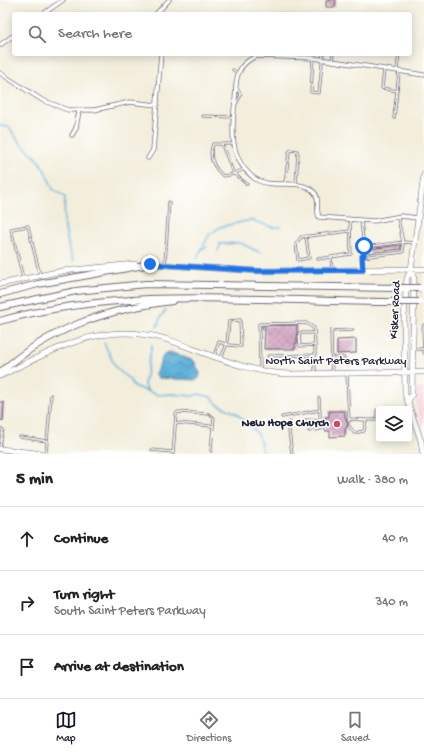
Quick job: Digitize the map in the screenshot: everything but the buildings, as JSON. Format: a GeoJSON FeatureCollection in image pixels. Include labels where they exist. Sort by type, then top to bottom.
{"type":"FeatureCollection","features":[{"type":"Feature","properties":{"kind":"highway"},"geometry":{"type":"LineString","coordinates":[[0,294],[38,284],[150,264]]}},
{"type":"Feature","properties":{"kind":"highway"},"geometry":{"type":"LineString","coordinates":[[0,307],[76,291],[146,284],[422,288]]}},
{"type":"Feature","properties":{"kind":"highway"},"geometry":{"type":"LineString","coordinates":[[0,373],[41,341],[84,320],[133,307],[198,298]]}},
{"type":"Feature","properties":{"kind":"highway"},"geometry":{"type":"LineString","coordinates":[[0,321],[46,310],[110,300],[198,298],[398,302],[421,301]]}},
{"type":"Feature","properties":{"kind":"main road","name":"Kisker Road"},"geometry":{"type":"LineString","coordinates":[[409,406],[409,400],[405,394],[404,373],[404,330],[407,278],[411,270],[424,175]]}},
{"type":"Feature","properties":{"kind":"main road"},"geometry":{"type":"LineString","coordinates":[[0,284],[40,275],[86,268],[150,264],[252,271],[424,270]]}},
{"type":"Feature","properties":{"kind":"main road","name":"Kisker Road"},"geometry":{"type":"LineString","coordinates":[[409,400],[412,394],[413,372],[414,279],[411,270]]}},
{"type":"Feature","properties":{"kind":"main road","name":"North Saint Peters Parkway"},"geometry":{"type":"LineString","coordinates":[[0,376],[69,343],[84,338],[113,333],[135,333],[153,336],[259,372],[277,374],[424,372]]}},
{"type":"Feature","properties":{"kind":"main road","name":"Kisker Road"},"geometry":{"type":"LineString","coordinates":[[412,419],[421,433],[423,454]]}},
{"type":"Feature","properties":{"kind":"main road"},"geometry":{"type":"LineString","coordinates":[[0,449],[20,453],[45,454]]}},
{"type":"Feature","properties":{"kind":"street"},"geometry":{"type":"LineString","coordinates":[[46,12],[63,0]]}},
{"type":"Feature","properties":{"kind":"street"},"geometry":{"type":"LineString","coordinates":[[158,12],[169,0]]}},
{"type":"Feature","properties":{"kind":"street"},"geometry":{"type":"LineString","coordinates":[[0,45],[12,36]]}},
{"type":"Feature","properties":{"kind":"street"},"geometry":{"type":"LineString","coordinates":[[148,158],[153,150],[161,56]]}},
{"type":"Feature","properties":{"kind":"street"},"geometry":{"type":"LineString","coordinates":[[255,56],[248,61],[238,73],[235,105],[232,117],[232,144],[244,169],[255,179],[263,182],[296,185],[312,190],[317,196],[319,217],[382,221],[398,217],[418,218]]}},
{"type":"Feature","properties":{"kind":"street"},"geometry":{"type":"LineString","coordinates":[[283,56],[313,58],[424,76]]}},
{"type":"Feature","properties":{"kind":"street"},"geometry":{"type":"LineString","coordinates":[[0,73],[42,100],[68,110],[94,110],[130,102],[157,105]]}},
{"type":"Feature","properties":{"kind":"street"},"geometry":{"type":"LineString","coordinates":[[72,135],[76,128],[79,111]]}},
{"type":"Feature","properties":{"kind":"lane"},"geometry":{"type":"LineString","coordinates":[[313,58],[311,92],[319,93],[323,56]]}},
{"type":"Feature","properties":{"kind":"lane"},"geometry":{"type":"LineString","coordinates":[[332,62],[333,56]]}},
{"type":"Feature","properties":{"kind":"lane"},"geometry":{"type":"LineString","coordinates":[[394,118],[399,56]]}},
{"type":"Feature","properties":{"kind":"lane"},"geometry":{"type":"LineString","coordinates":[[234,70],[238,73]]}},
{"type":"Feature","properties":{"kind":"lane"},"geometry":{"type":"LineString","coordinates":[[384,70],[382,88],[397,91]]}},
{"type":"Feature","properties":{"kind":"lane"},"geometry":{"type":"LineString","coordinates":[[203,116],[232,117]]}},
{"type":"Feature","properties":{"kind":"lane"},"geometry":{"type":"LineString","coordinates":[[232,144],[213,144],[210,153],[212,161],[223,176],[234,174],[244,169]]}},
{"type":"Feature","properties":{"kind":"lane"},"geometry":{"type":"LineString","coordinates":[[222,144],[234,174],[247,184]]}},
{"type":"Feature","properties":{"kind":"lane"},"geometry":{"type":"LineString","coordinates":[[285,184],[289,152],[291,150],[297,151],[298,154],[296,185]]}},
{"type":"Feature","properties":{"kind":"lane"},"geometry":{"type":"LineString","coordinates":[[165,264],[169,202]]}},
{"type":"Feature","properties":{"kind":"lane"},"geometry":{"type":"LineString","coordinates":[[364,256],[403,252],[404,242],[400,236],[398,217]]}},
{"type":"Feature","properties":{"kind":"lane"},"geometry":{"type":"LineString","coordinates":[[318,259],[351,254],[350,219]]}},
{"type":"Feature","properties":{"kind":"lane"},"geometry":{"type":"LineString","coordinates":[[361,220],[364,246],[364,256],[362,256],[363,270]]}},
{"type":"Feature","properties":{"kind":"lane"},"geometry":{"type":"LineString","coordinates":[[23,279],[11,229],[28,226],[40,275]]}},
{"type":"Feature","properties":{"kind":"lane"},"geometry":{"type":"LineString","coordinates":[[306,236],[309,258],[298,260],[296,244],[300,237],[306,236],[350,231]]}},
{"type":"Feature","properties":{"kind":"lane"},"geometry":{"type":"LineString","coordinates":[[364,246],[404,242],[415,243]]}},
{"type":"Feature","properties":{"kind":"lane"},"geometry":{"type":"LineString","coordinates":[[331,257],[332,271]]}},
{"type":"Feature","properties":{"kind":"lane"},"geometry":{"type":"LineString","coordinates":[[214,357],[220,342],[226,344],[241,346],[240,320],[229,321],[226,344],[221,359]]}},
{"type":"Feature","properties":{"kind":"lane"},"geometry":{"type":"LineString","coordinates":[[259,372],[260,324],[306,323],[314,328],[315,374]]}},
{"type":"Feature","properties":{"kind":"lane"},"geometry":{"type":"LineString","coordinates":[[424,325],[424,353]]}},
{"type":"Feature","properties":{"kind":"lane"},"geometry":{"type":"LineString","coordinates":[[404,330],[413,329]]}},
{"type":"Feature","properties":{"kind":"lane"},"geometry":{"type":"LineString","coordinates":[[332,374],[331,331],[353,330]]}},
{"type":"Feature","properties":{"kind":"lane"},"geometry":{"type":"LineString","coordinates":[[314,333],[299,333],[300,346],[315,345]]}},
{"type":"Feature","properties":{"kind":"lane"},"geometry":{"type":"LineString","coordinates":[[413,348],[424,349]]}},
{"type":"Feature","properties":{"kind":"lane"},"geometry":{"type":"LineString","coordinates":[[268,356],[315,355]]}},
{"type":"Feature","properties":{"kind":"lane"},"geometry":{"type":"LineString","coordinates":[[331,358],[344,358]]}},
{"type":"Feature","properties":{"kind":"lane"},"geometry":{"type":"LineString","coordinates":[[347,373],[349,421],[376,420]]}},
{"type":"Feature","properties":{"kind":"lane"},"geometry":{"type":"LineString","coordinates":[[45,454],[51,395]]}},
{"type":"Feature","properties":{"kind":"lane"},"geometry":{"type":"LineString","coordinates":[[309,431],[321,429],[320,398]]}},
{"type":"Feature","properties":{"kind":"lane"},"geometry":{"type":"LineString","coordinates":[[282,417],[320,410]]}},
{"type":"Feature","properties":{"kind":"lane"},"geometry":{"type":"LineString","coordinates":[[152,450],[173,453],[176,414],[178,412],[209,414],[214,418],[211,451]]}},
{"type":"Feature","properties":{"kind":"lane"},"geometry":{"type":"LineString","coordinates":[[306,420],[320,421]]}},
{"type":"Feature","properties":{"kind":"lane"},"geometry":{"type":"LineString","coordinates":[[349,426],[354,433],[364,431],[366,420]]}},
{"type":"Feature","properties":{"kind":"lane"},"geometry":{"type":"LineString","coordinates":[[290,422],[288,423],[292,454]]}},
{"type":"Feature","properties":{"kind":"lane"},"geometry":{"type":"LineString","coordinates":[[176,423],[213,426]]}},
{"type":"Feature","properties":{"kind":"lane"},"geometry":{"type":"LineString","coordinates":[[0,428],[3,430],[0,446]]}},
{"type":"Feature","properties":{"kind":"lane"},"geometry":{"type":"LineString","coordinates":[[20,437],[47,441]]}},
{"type":"Feature","properties":{"kind":"shaded area"},"geometry":{"type":"Polygon","coordinates":[[[416,388],[424,388],[424,428],[416,407],[416,388]]]}},
{"type":"Feature","properties":{"kind":"water"},"geometry":{"type":"Polygon","coordinates":[[[170,352],[194,361],[200,373],[199,378],[196,380],[158,378],[155,375],[164,354],[170,352]]]}},
{"type":"Feature","properties":{"kind":"waterway"},"geometry":{"type":"LineString","coordinates":[[0,126],[9,127],[20,143],[35,156],[43,167],[53,189],[65,197],[64,223],[69,249],[74,261]]}},
{"type":"Feature","properties":{"kind":"waterway"},"geometry":{"type":"LineString","coordinates":[[197,258],[209,235],[220,227],[251,220],[272,227],[280,227]]}},
{"type":"Feature","properties":{"kind":"waterway"},"geometry":{"type":"LineString","coordinates":[[219,244],[240,243],[261,253]]}},
{"type":"Feature","properties":{"kind":"waterway"},"geometry":{"type":"LineString","coordinates":[[218,251],[221,244]]}},
{"type":"Feature","properties":{"kind":"waterway"},"geometry":{"type":"LineString","coordinates":[[201,249],[207,247]]}},
{"type":"Feature","properties":{"kind":"waterway"},"geometry":{"type":"LineString","coordinates":[[157,327],[160,318],[166,310]]}},
{"type":"Feature","properties":{"kind":"waterway"},"geometry":{"type":"LineString","coordinates":[[104,343],[116,368],[130,380],[133,386],[158,395],[172,394],[192,396],[199,394],[211,397],[217,404],[236,413],[258,434],[263,452]]}},
{"type":"Feature","properties":{"kind":"waterway"},"geometry":{"type":"LineString","coordinates":[[149,392],[144,385],[152,345]]}},
{"type":"Feature","properties":{"kind":"place","name":"New Hope Church"},"geometry":{"type":"Point","coordinates":[337,424]}},
{"type":"Feature","properties":{"kind":"route"},"geometry":{"type":"LineString","coordinates":[[150,264],[241,271],[277,272],[363,270],[362,256],[364,256],[364,246]]}}]}
